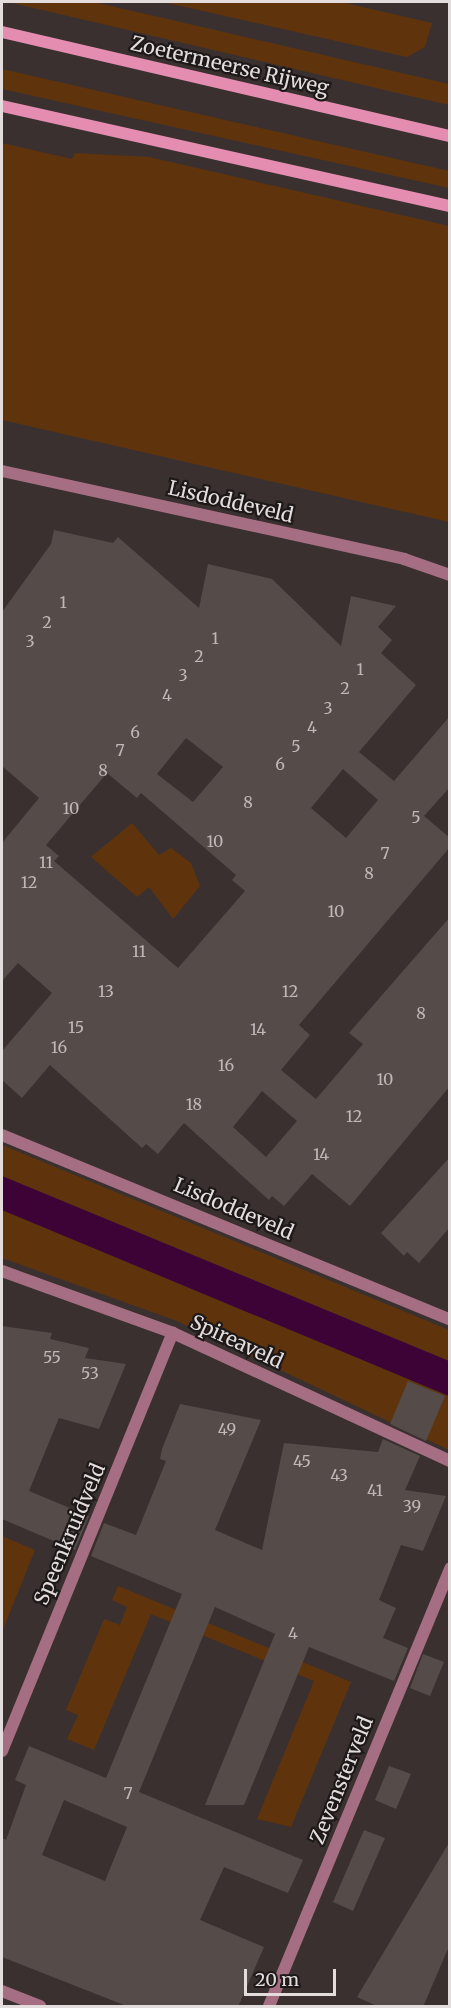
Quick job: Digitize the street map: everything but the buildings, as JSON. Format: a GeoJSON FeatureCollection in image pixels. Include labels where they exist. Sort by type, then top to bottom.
{"type":"FeatureCollection","features":[{"type":"Feature","properties":{"kind":"main road","name":"Zoetermeerse Rijweg"},"geometry":{"type":"LineString","coordinates":[[2,32],[450,136]]}},
{"type":"Feature","properties":{"kind":"main road"},"geometry":{"type":"LineString","coordinates":[[2,106],[450,206]]}},
{"type":"Feature","properties":{"kind":"street","name":"Lisdoddeveld"},"geometry":{"type":"LineString","coordinates":[[2,473],[404,559],[450,575]]}},
{"type":"Feature","properties":{"kind":"street","name":"Lisdoddeveld"},"geometry":{"type":"LineString","coordinates":[[2,1135],[450,1320]]}},
{"type":"Feature","properties":{"kind":"street","name":"Spireaveld"},"geometry":{"type":"LineString","coordinates":[[2,1271],[173,1333],[450,1461]]}},
{"type":"Feature","properties":{"kind":"street","name":"Speenkruidveld"},"geometry":{"type":"LineString","coordinates":[[2,1751],[173,1333]]}},
{"type":"Feature","properties":{"kind":"street","name":"Zevensterveld"},"geometry":{"type":"LineString","coordinates":[[269,2007],[450,1568]]}},
{"type":"Feature","properties":{"kind":"street"},"geometry":{"type":"LineString","coordinates":[[2,1990],[40,2007]]}},
{"type":"Feature","properties":{"kind":"shaded area"},"geometry":{"type":"Polygon","coordinates":[[[8,2],[94,2],[449,84],[449,105],[8,2]]]}},
{"type":"Feature","properties":{"kind":"shaded area"},"geometry":{"type":"Polygon","coordinates":[[[163,2],[341,2],[432,23],[425,47],[407,57],[163,2]]]}},
{"type":"Feature","properties":{"kind":"shaded area"},"geometry":{"type":"Polygon","coordinates":[[[2,69],[449,171],[449,188],[2,89],[2,69]]]}},
{"type":"Feature","properties":{"kind":"shaded area"},"geometry":{"type":"Polygon","coordinates":[[[2,143],[72,159],[75,153],[149,157],[449,226],[449,522],[2,420],[2,143]]]}},
{"type":"Feature","properties":{"kind":"shaded area"},"geometry":{"type":"Polygon","coordinates":[[[132,823],[159,855],[171,848],[191,863],[200,886],[173,919],[149,887],[137,897],[91,857],[132,823]]]}},
{"type":"Feature","properties":{"kind":"shaded area"},"geometry":{"type":"Polygon","coordinates":[[[2,1145],[449,1330],[449,1361],[2,1176],[2,1145]]]}},
{"type":"Feature","properties":{"kind":"shaded area"},"geometry":{"type":"Polygon","coordinates":[[[2,1176],[449,1361],[449,1396],[2,1210],[2,1176]]]}},
{"type":"Feature","properties":{"kind":"shaded area"},"geometry":{"type":"Polygon","coordinates":[[[2,1210],[449,1396],[449,1450],[177,1321],[2,1258],[2,1210]]]}},
{"type":"Feature","properties":{"kind":"shaded area"},"geometry":{"type":"Polygon","coordinates":[[[2,1536],[35,1550],[2,1632],[2,1536]]]}},
{"type":"Feature","properties":{"kind":"shaded area"},"geometry":{"type":"Polygon","coordinates":[[[118,1586],[351,1682],[291,1827],[257,1819],[314,1681],[151,1614],[94,1750],[67,1739],[78,1715],[66,1710],[104,1619],[120,1625],[127,1607],[112,1600],[118,1586]]]}}]}
